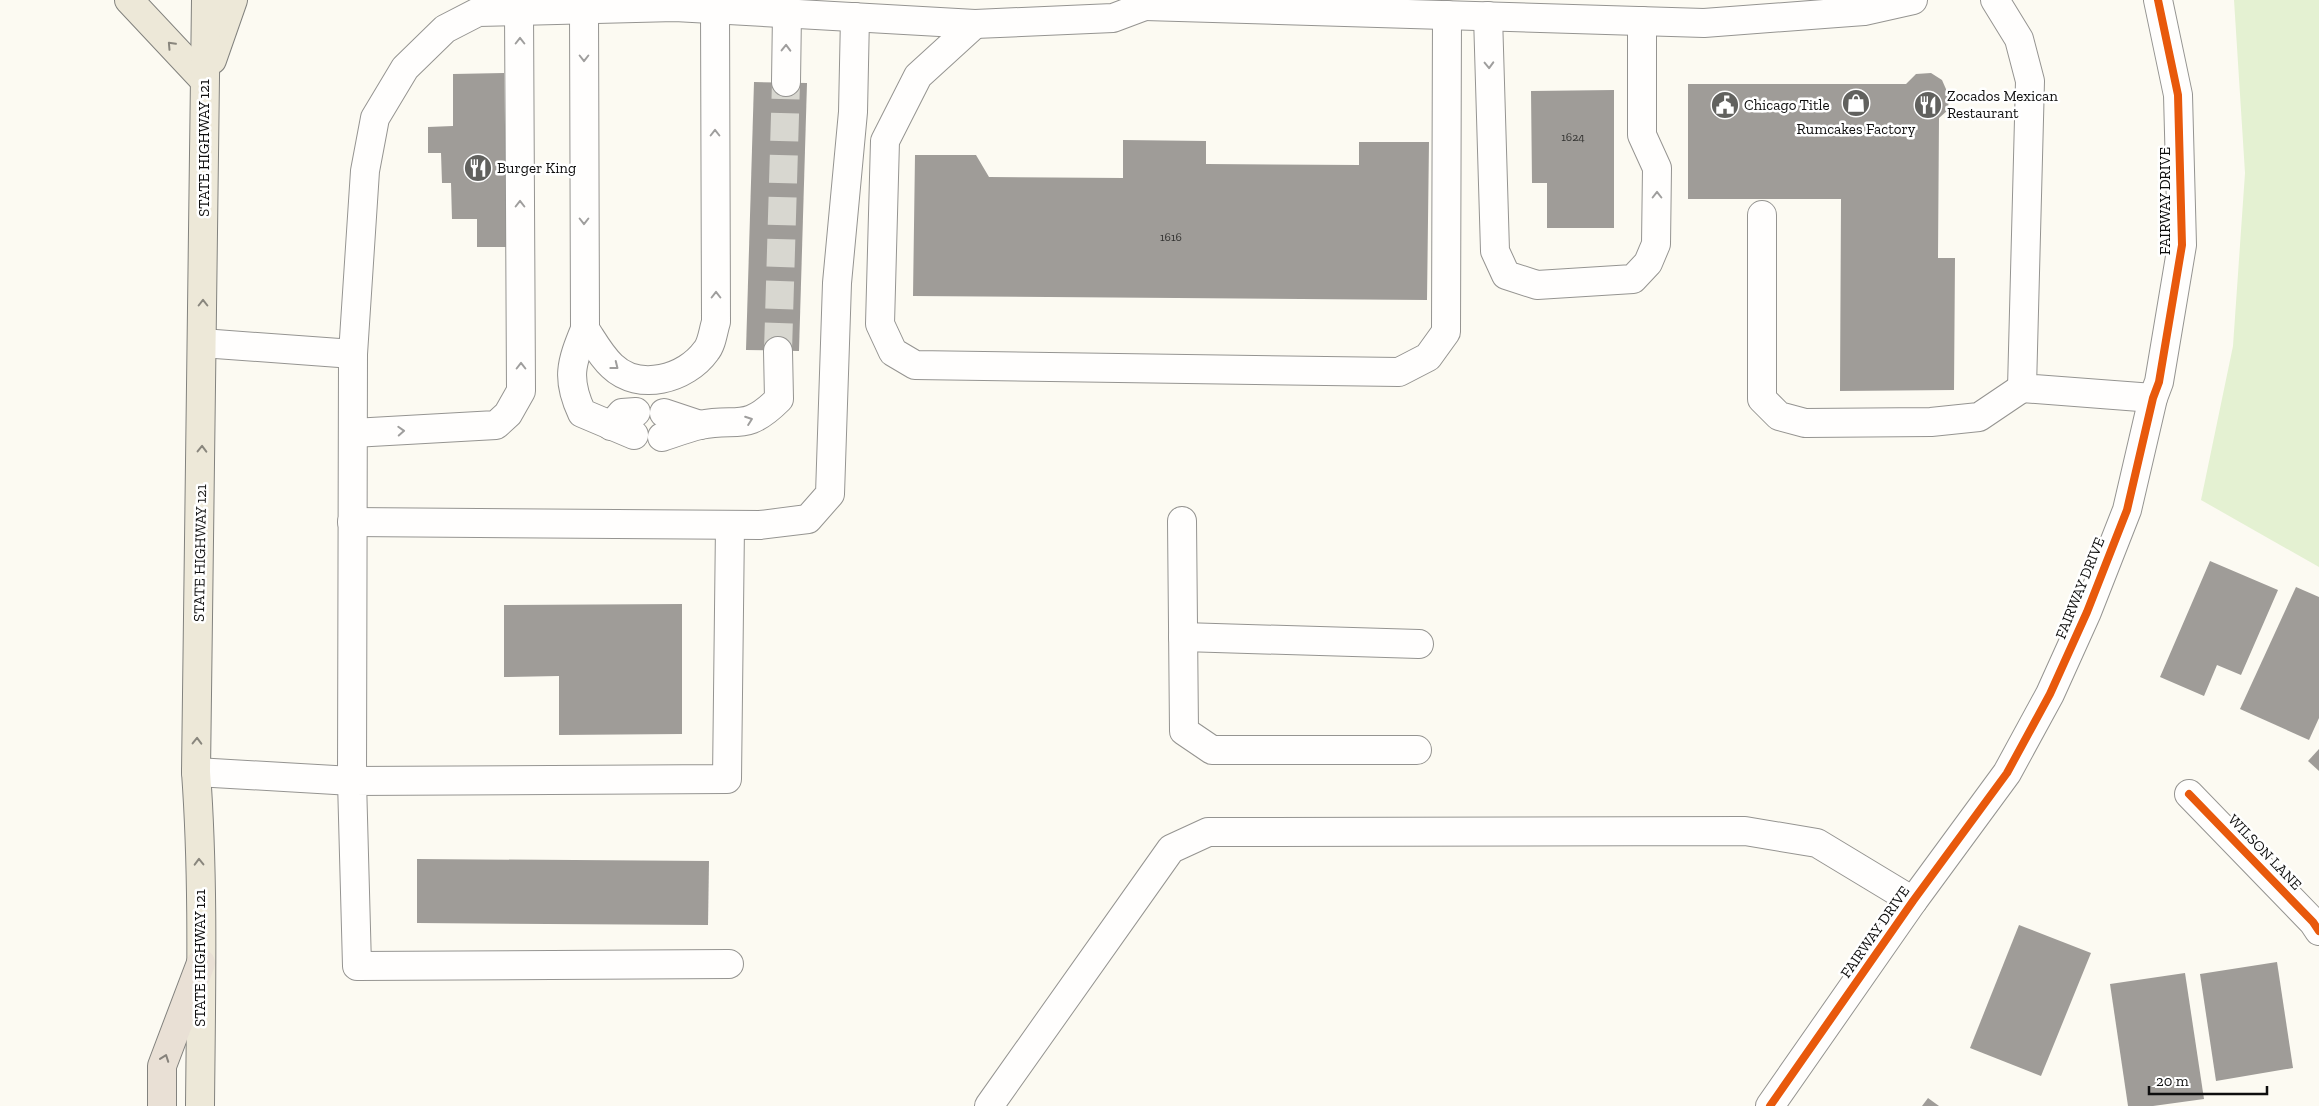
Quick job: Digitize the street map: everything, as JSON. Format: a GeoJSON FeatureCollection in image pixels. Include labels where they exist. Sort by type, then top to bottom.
{"type":"FeatureCollection","features":[{"type":"Feature","properties":{"kind":"highway"},"geometry":{"type":"LineString","coordinates":[[162,1106],[162,1066],[201,963]]}},
{"type":"Feature","properties":{"kind":"main road"},"geometry":{"type":"LineString","coordinates":[[129,0],[204,80],[233,0]]}},
{"type":"Feature","properties":{"kind":"main road","name":"STATE HIGHWAY 121"},"geometry":{"type":"LineString","coordinates":[[200,1106],[201,963],[199,807],[196,772],[206,0]]}},
{"type":"Feature","properties":{"kind":"street"},"geometry":{"type":"LineString","coordinates":[[729,964],[358,966],[352,782],[353,354],[365,171],[375,118],[405,68],[445,29],[478,12],[584,10],[675,4],[715,9],[975,24],[1113,18],[1144,3],[1447,15],[1500,11],[1642,21],[1704,23],[1864,11],[1913,0]]}},
{"type":"Feature","properties":{"kind":"street"},"geometry":{"type":"LineString","coordinates":[[1995,0],[2019,39],[2030,81],[2022,388]]}},
{"type":"Feature","properties":{"kind":"street","name":"FAIRWAY DRIVE"},"geometry":{"type":"LineString","coordinates":[[1770,1106],[1914,901],[2007,773],[2050,694],[2087,612],[2127,510],[2153,398],[2159,382],[2182,246],[2178,95],[2158,0]]}},
{"type":"Feature","properties":{"kind":"street"},"geometry":{"type":"LineString","coordinates":[[585,329],[612,367],[639,380],[668,378],[691,367],[708,350],[716,322],[715,9]]}},
{"type":"Feature","properties":{"kind":"street"},"geometry":{"type":"LineString","coordinates":[[584,10],[585,329],[571,361],[573,394],[582,413],[627,424]]}},
{"type":"Feature","properties":{"kind":"street"},"geometry":{"type":"LineString","coordinates":[[353,433],[496,425],[508,414],[521,391],[520,11]]}},
{"type":"Feature","properties":{"kind":"street"},"geometry":{"type":"LineString","coordinates":[[1500,11],[1495,251],[1506,275],[1538,285],[1632,279],[1648,263],[1656,244],[1657,168],[1642,135],[1642,21]]}},
{"type":"Feature","properties":{"kind":"street"},"geometry":{"type":"LineString","coordinates":[[786,82],[787,13]]}},
{"type":"Feature","properties":{"kind":"street"},"geometry":{"type":"LineString","coordinates":[[975,24],[918,76],[885,141],[880,324],[893,352],[915,364],[1400,372],[1428,357],[1446,332],[1447,15]]}},
{"type":"Feature","properties":{"kind":"street"},"geometry":{"type":"LineString","coordinates":[[352,522],[760,525],[808,520],[830,494],[837,283],[853,112],[855,17]]}},
{"type":"Feature","properties":{"kind":"street"},"geometry":{"type":"LineString","coordinates":[[1762,214],[1762,399],[1779,416],[1805,423],[1932,422],[1979,417],[2022,388],[2153,398]]}},
{"type":"Feature","properties":{"kind":"street"},"geometry":{"type":"LineString","coordinates":[[202,343],[353,354]]}},
{"type":"Feature","properties":{"kind":"street"},"geometry":{"type":"LineString","coordinates":[[663,425],[743,423],[764,414],[779,399],[778,351]]}},
{"type":"Feature","properties":{"kind":"street"},"geometry":{"type":"LineString","coordinates":[[1182,521],[1184,732],[1212,750],[1417,750]]}},
{"type":"Feature","properties":{"kind":"street"},"geometry":{"type":"LineString","coordinates":[[196,772],[352,782],[727,779],[730,525]]}},
{"type":"Feature","properties":{"kind":"street"},"geometry":{"type":"LineString","coordinates":[[1183,637],[1419,644]]}},
{"type":"Feature","properties":{"kind":"street","name":"WILSON LANE"},"geometry":{"type":"LineString","coordinates":[[2189,794],[2313,922],[2319,931]]}},
{"type":"Feature","properties":{"kind":"street"},"geometry":{"type":"LineString","coordinates":[[989,1106],[1171,849],[1208,832],[1745,831],[1817,842],[1914,901]]}},
{"type":"Feature","properties":{"kind":"green space"},"geometry":{"type":"Polygon","coordinates":[[[2234,0],[2319,0],[2319,567],[2201,500],[2233,346],[2245,173],[2234,0]]]}},
{"type":"Feature","properties":{"kind":"building","name":"Burger King"},"geometry":{"type":"Polygon","coordinates":[[[504,73],[505,126],[514,126],[516,247],[477,247],[477,219],[452,219],[451,183],[442,183],[441,153],[428,153],[428,127],[453,126],[453,74],[504,73]]]}},
{"type":"Feature","properties":{"kind":"building"},"geometry":{"type":"Polygon","coordinates":[[[1931,73],[1942,80],[1949,96],[1948,110],[1939,118],[1938,258],[1955,258],[1954,390],[1840,391],[1841,199],[1688,199],[1688,84],[1906,84],[1916,74],[1931,73]]]}},
{"type":"Feature","properties":{"kind":"building"},"geometry":{"type":"Polygon","coordinates":[[[754,82],[807,83],[799,351],[746,350],[754,82]]]}},
{"type":"Feature","properties":{"kind":"building"},"geometry":{"type":"Polygon","coordinates":[[[1614,90],[1614,228],[1547,228],[1547,183],[1532,183],[1531,91],[1614,90]]]}},
{"type":"Feature","properties":{"kind":"building"},"geometry":{"type":"Polygon","coordinates":[[[1123,140],[1206,141],[1206,164],[1359,165],[1359,142],[1429,142],[1427,300],[913,296],[915,155],[976,155],[989,177],[1123,178],[1123,140]]]}},
{"type":"Feature","properties":{"kind":"building"},"geometry":{"type":"Polygon","coordinates":[[[2210,561],[2278,590],[2241,675],[2217,665],[2204,696],[2160,677],[2210,561]]]}},
{"type":"Feature","properties":{"kind":"building"},"geometry":{"type":"Polygon","coordinates":[[[2296,587],[2319,597],[2319,718],[2309,740],[2240,709],[2296,587]]]}},
{"type":"Feature","properties":{"kind":"building"},"geometry":{"type":"Polygon","coordinates":[[[682,604],[682,734],[559,735],[559,676],[504,677],[504,605],[682,604]]]}},
{"type":"Feature","properties":{"kind":"building"},"geometry":{"type":"Polygon","coordinates":[[[2319,749],[2319,771],[2308,761],[2319,749]]]}},
{"type":"Feature","properties":{"kind":"building"},"geometry":{"type":"Polygon","coordinates":[[[417,859],[709,861],[708,925],[417,923],[417,859]]]}},
{"type":"Feature","properties":{"kind":"building"},"geometry":{"type":"Polygon","coordinates":[[[2019,925],[2091,953],[2041,1076],[1970,1048],[2019,925]]]}},
{"type":"Feature","properties":{"kind":"building"},"geometry":{"type":"Polygon","coordinates":[[[2277,962],[2293,1068],[2216,1081],[2200,974],[2277,962]]]}},
{"type":"Feature","properties":{"kind":"building"},"geometry":{"type":"Polygon","coordinates":[[[2185,973],[2204,1099],[2153,1106],[2128,1106],[2110,984],[2185,973]]]}},
{"type":"Feature","properties":{"kind":"building"},"geometry":{"type":"Polygon","coordinates":[[[1928,1098],[1939,1106],[1922,1106],[1928,1098]]]}},
{"type":"Feature","properties":{"kind":"tunnel"},"geometry":{"type":"LineString","coordinates":[[778,351],[786,82]]}},
{"type":"Feature","properties":{"kind":"cycle path"},"geometry":{"type":"LineString","coordinates":[[1770,1106],[1913,901],[2007,773],[2050,694],[2087,612],[2127,510],[2153,398],[2159,382],[2182,245],[2178,95],[2158,0]]}},
{"type":"Feature","properties":{"kind":"cycle path"},"geometry":{"type":"LineString","coordinates":[[2189,794],[2313,922],[2319,931]]}},
{"type":"Feature","properties":{"kind":"place","name":"Rumcakes Factory"},"geometry":{"type":"Point","coordinates":[1856,103]}},
{"type":"Feature","properties":{"kind":"place","name":"Chicago Title"},"geometry":{"type":"Point","coordinates":[1725,105]}},
{"type":"Feature","properties":{"kind":"place","name":"Zocados Mexican Restaurant"},"geometry":{"type":"Point","coordinates":[1928,105]}},
{"type":"Feature","properties":{"kind":"place","name":"Burger King"},"geometry":{"type":"Point","coordinates":[478,168]}}]}
